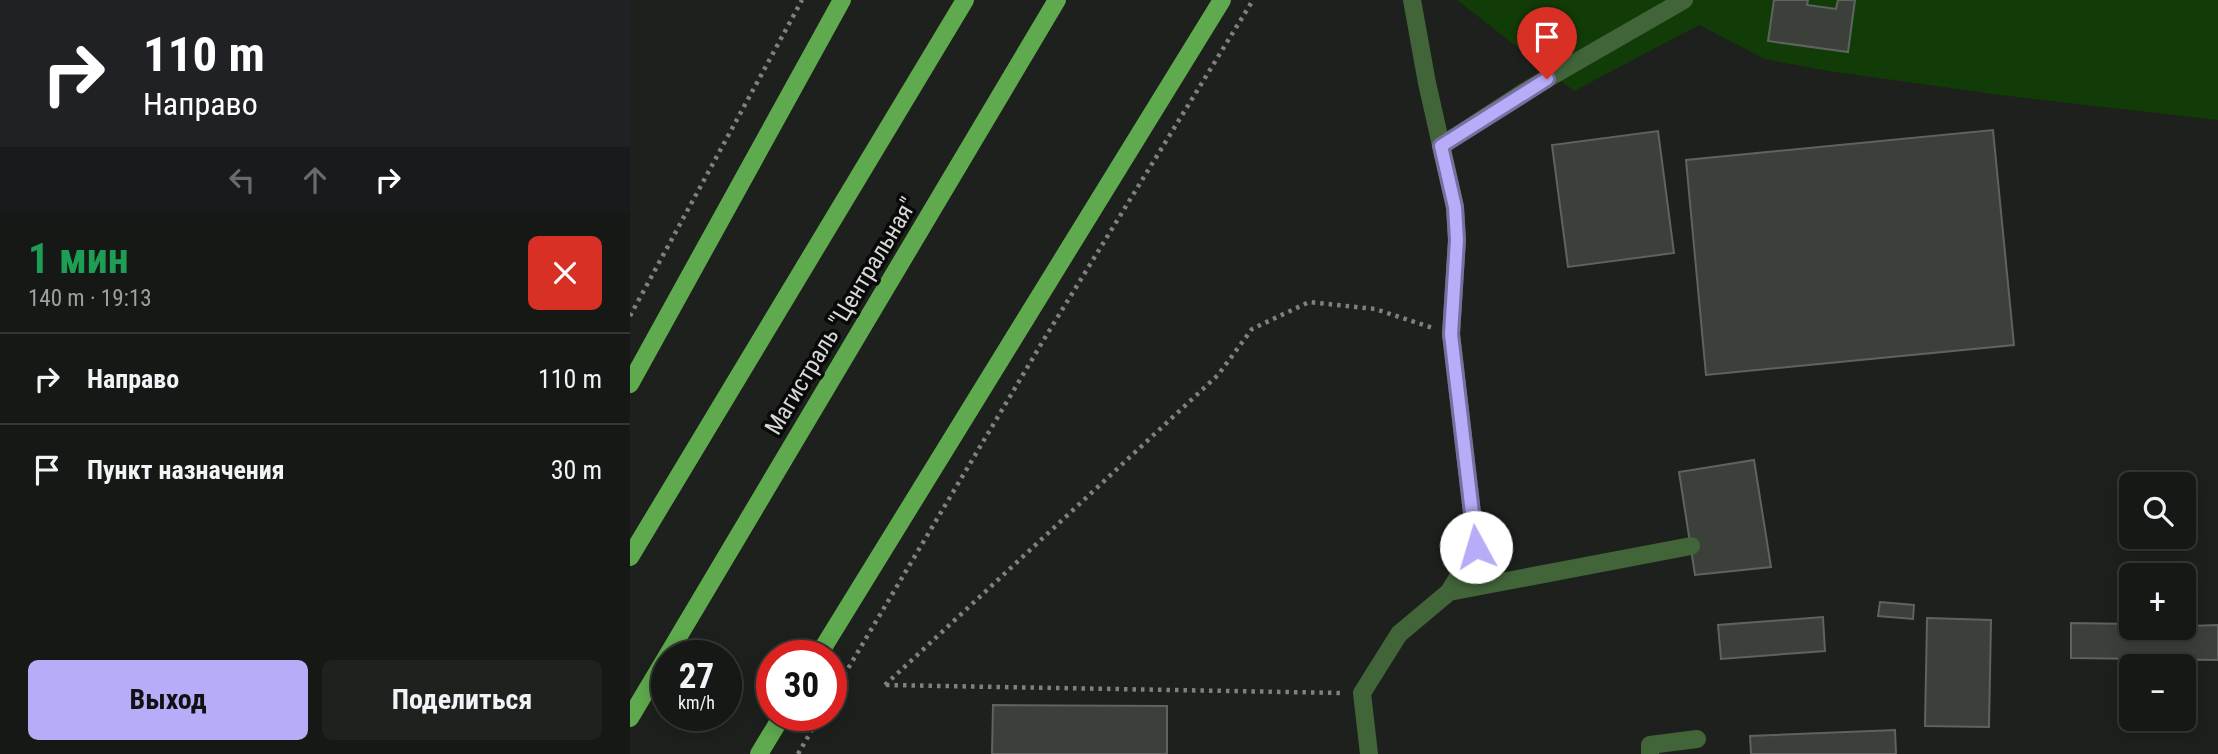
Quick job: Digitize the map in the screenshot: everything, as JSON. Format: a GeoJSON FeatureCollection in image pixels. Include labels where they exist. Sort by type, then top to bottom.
{"type":"FeatureCollection","features":[{"type":"Feature","properties":{"kind":"main road"},"geometry":{"type":"LineString","coordinates":[[630,384],[842,0]]}},
{"type":"Feature","properties":{"kind":"main road"},"geometry":{"type":"LineString","coordinates":[[630,557],[965,0]]}},
{"type":"Feature","properties":{"kind":"main road","name":"Магистраль \"Центральная\""},"geometry":{"type":"LineString","coordinates":[[677,640],[1057,0]]}},
{"type":"Feature","properties":{"kind":"main road"},"geometry":{"type":"LineString","coordinates":[[828,640],[1222,0]]}},
{"type":"Feature","properties":{"kind":"main road","name":"Магистраль \"Центральная\""},"geometry":{"type":"LineString","coordinates":[[630,718],[651,683]]}},
{"type":"Feature","properties":{"kind":"main road"},"geometry":{"type":"LineString","coordinates":[[760,754],[773,731]]}},
{"type":"Feature","properties":{"kind":"street"},"geometry":{"type":"LineString","coordinates":[[1369,754],[1362,693],[1399,634],[1449,592],[1476,547],[1451,334],[1457,240],[1455,207],[1412,0]]}},
{"type":"Feature","properties":{"kind":"street"},"geometry":{"type":"LineString","coordinates":[[1441,146],[1524,92],[1684,0]]}},
{"type":"Feature","properties":{"kind":"street"},"geometry":{"type":"LineString","coordinates":[[1449,592],[1691,546]]}},
{"type":"Feature","properties":{"kind":"street"},"geometry":{"type":"LineString","coordinates":[[1650,754],[1650,745],[1697,739]]}},
{"type":"Feature","properties":{"kind":"path"},"geometry":{"type":"LineString","coordinates":[[630,316],[802,0]]}},
{"type":"Feature","properties":{"kind":"path"},"geometry":{"type":"LineString","coordinates":[[847,670],[1046,336],[1253,0]]}},
{"type":"Feature","properties":{"kind":"path"},"geometry":{"type":"LineString","coordinates":[[1362,693],[885,685],[1218,375],[1252,329],[1309,302],[1375,309],[1451,334]]}},
{"type":"Feature","properties":{"kind":"path"},"geometry":{"type":"LineString","coordinates":[[797,754],[811,731]]}},
{"type":"Feature","properties":{"kind":"green space"},"geometry":{"type":"Polygon","coordinates":[[[1457,0],[2218,0],[2218,120],[2000,95],[1829,71],[1765,59],[1699,25],[1574,91],[1457,0]]]}},
{"type":"Feature","properties":{"kind":"building"},"geometry":{"type":"Polygon","coordinates":[[[1774,0],[1808,0],[1807,5],[1836,9],[1838,0],[1855,0],[1848,52],[1768,41],[1774,0]]]}},
{"type":"Feature","properties":{"kind":"building"},"geometry":{"type":"Polygon","coordinates":[[[1993,130],[2014,345],[1706,375],[1686,160],[1993,130]]]}},
{"type":"Feature","properties":{"kind":"building"},"geometry":{"type":"Polygon","coordinates":[[[1658,131],[1674,253],[1568,267],[1552,145],[1658,131]]]}},
{"type":"Feature","properties":{"kind":"building"},"geometry":{"type":"Polygon","coordinates":[[[1754,460],[1771,567],[1695,575],[1679,472],[1754,460]]]}},
{"type":"Feature","properties":{"kind":"building"},"geometry":{"type":"Polygon","coordinates":[[[1880,602],[1914,605],[1913,619],[1878,616],[1880,602]]]}},
{"type":"Feature","properties":{"kind":"building"},"geometry":{"type":"Polygon","coordinates":[[[1823,617],[1825,651],[1721,659],[1718,625],[1823,617]]]}},
{"type":"Feature","properties":{"kind":"building"},"geometry":{"type":"Polygon","coordinates":[[[1927,618],[1991,620],[1989,727],[1925,726],[1927,618]]]}},
{"type":"Feature","properties":{"kind":"building"},"geometry":{"type":"Polygon","coordinates":[[[2071,623],[2119,624],[2119,640],[2196,640],[2196,626],[2218,625],[2218,660],[2196,660],[2196,654],[2119,654],[2119,659],[2071,658],[2071,623]]]}},
{"type":"Feature","properties":{"kind":"building"},"geometry":{"type":"Polygon","coordinates":[[[993,705],[1167,706],[1167,754],[992,754],[993,705]]]}},
{"type":"Feature","properties":{"kind":"building"},"geometry":{"type":"Polygon","coordinates":[[[1895,730],[1896,754],[1751,754],[1750,736],[1895,730]]]}},
{"type":"Feature","properties":{"kind":"route"},"geometry":{"type":"LineString","coordinates":[[1476,547],[1451,334],[1457,240],[1455,207],[1441,146],[1547,79]]}}]}
